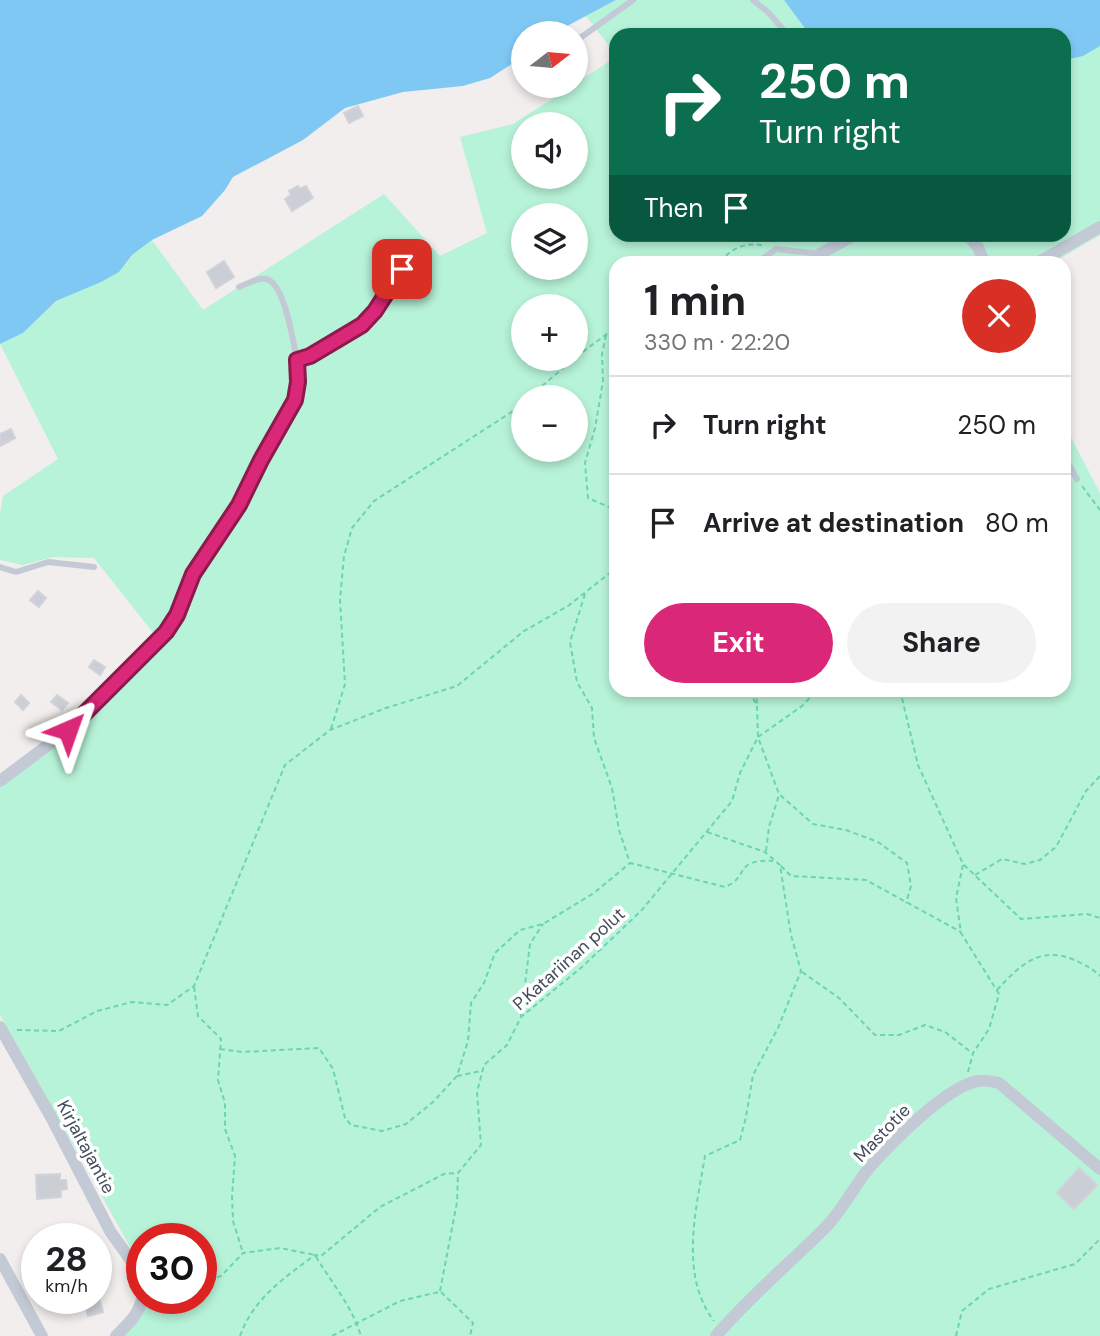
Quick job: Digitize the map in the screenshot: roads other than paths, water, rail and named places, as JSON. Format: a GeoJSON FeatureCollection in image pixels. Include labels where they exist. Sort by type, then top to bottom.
{"type":"FeatureCollection","features":[{"type":"Feature","properties":{"kind":"street"},"geometry":{"type":"LineString","coordinates":[[1049,256],[1100,227]]}},
{"type":"Feature","properties":{"kind":"street"},"geometry":{"type":"LineString","coordinates":[[820,256],[843,242]]}},
{"type":"Feature","properties":{"kind":"street"},"geometry":{"type":"LineString","coordinates":[[0,781],[68,730],[166,632],[177,615],[193,574],[239,505],[295,400],[297,360]]}},
{"type":"Feature","properties":{"kind":"street","name":"Kirjaltajantie"},"geometry":{"type":"LineString","coordinates":[[1,1028],[110,1231],[126,1254]]}},
{"type":"Feature","properties":{"kind":"street","name":"Mastotie"},"geometry":{"type":"LineString","coordinates":[[719,1333],[827,1226],[846,1204],[869,1168],[896,1140],[934,1105],[965,1086],[977,1081],[990,1081],[1008,1088],[1100,1170]]}},
{"type":"Feature","properties":{"kind":"street"},"geometry":{"type":"LineString","coordinates":[[0,1259],[42,1336]]}},
{"type":"Feature","properties":{"kind":"street"},"geometry":{"type":"LineString","coordinates":[[116,1336],[135,1314]]}},
{"type":"Feature","properties":{"kind":"lane"},"geometry":{"type":"LineString","coordinates":[[588,32],[633,0]]}},
{"type":"Feature","properties":{"kind":"lane"},"geometry":{"type":"LineString","coordinates":[[753,0],[782,28]]}},
{"type":"Feature","properties":{"kind":"lane"},"geometry":{"type":"LineString","coordinates":[[766,256],[776,249],[808,256]]}},
{"type":"Feature","properties":{"kind":"lane"},"geometry":{"type":"LineString","coordinates":[[240,287],[260,279],[269,279],[276,285],[297,360],[310,356],[362,325],[375,311],[402,269]]}},
{"type":"Feature","properties":{"kind":"lane"},"geometry":{"type":"LineString","coordinates":[[1071,468],[1077,479]]}},
{"type":"Feature","properties":{"kind":"lane"},"geometry":{"type":"LineString","coordinates":[[0,567],[16,572],[48,562],[94,567]]}},
{"type":"Feature","properties":{"kind":"water"},"geometry":{"type":"Polygon","coordinates":[[[0,0],[616,0],[577,21],[511,21],[511,65],[490,78],[463,86],[403,92],[345,108],[303,140],[233,177],[202,216],[152,240],[132,255],[119,272],[56,301],[23,333],[0,344],[0,0]]]}},
{"type":"Feature","properties":{"kind":"water"},"geometry":{"type":"Polygon","coordinates":[[[784,0],[1100,0],[1100,46],[1083,56],[1071,59],[1071,28],[805,28],[784,0]]]}}]}
